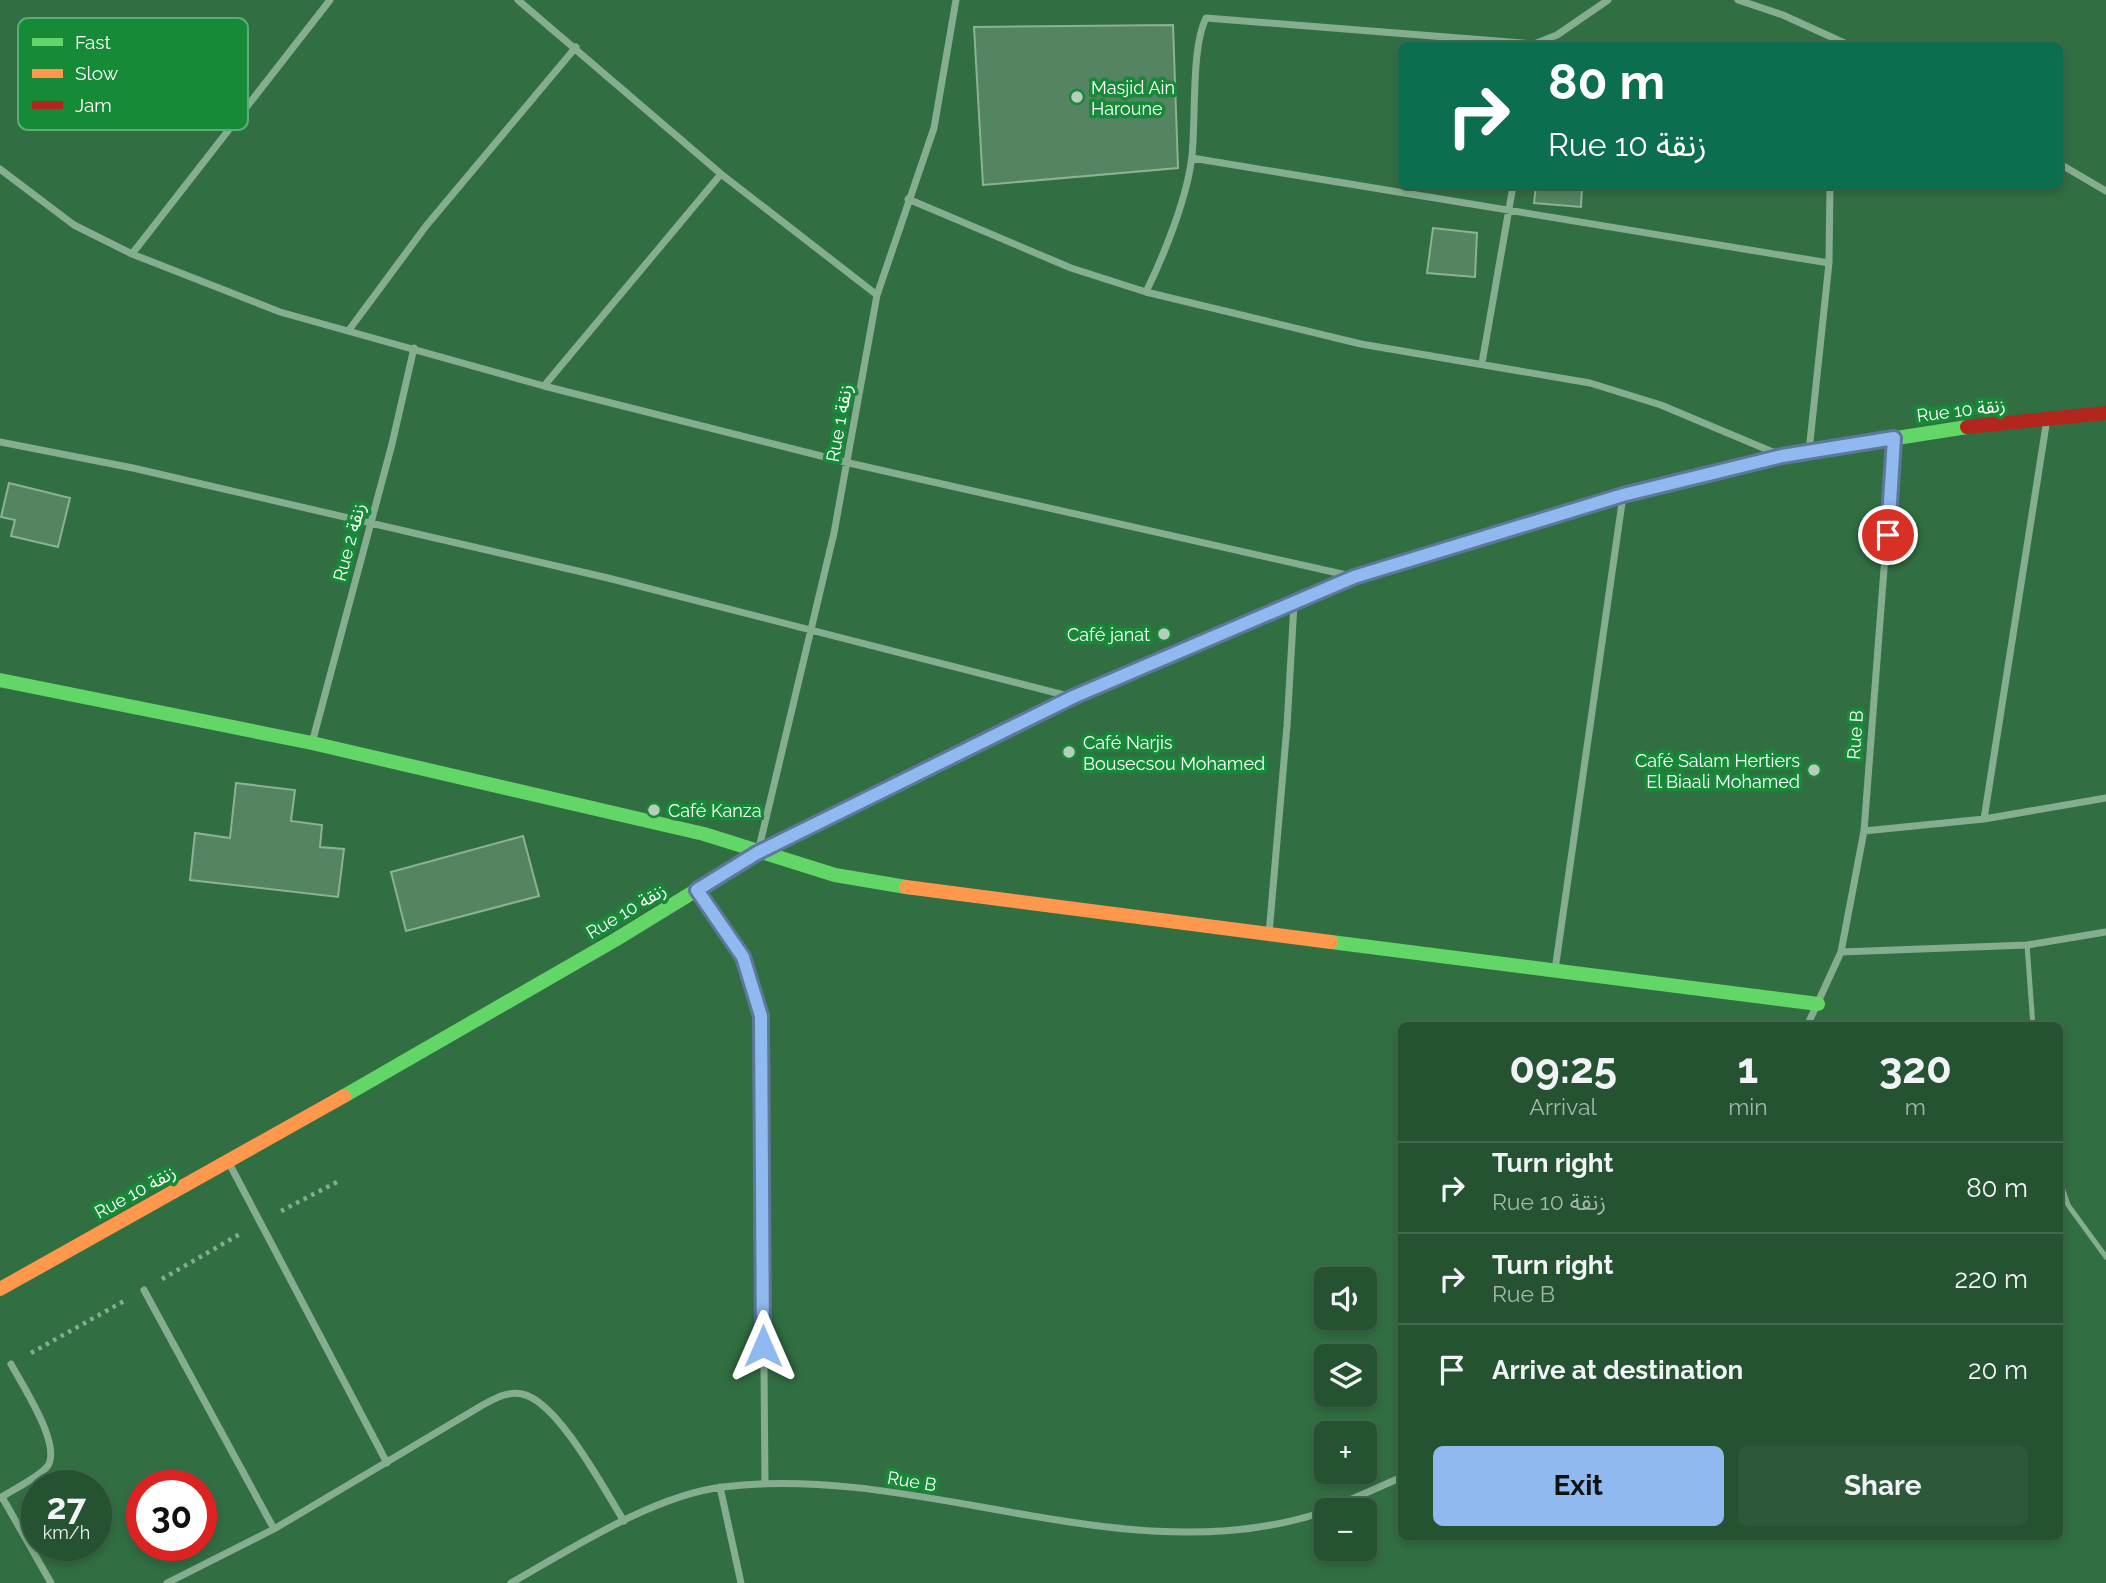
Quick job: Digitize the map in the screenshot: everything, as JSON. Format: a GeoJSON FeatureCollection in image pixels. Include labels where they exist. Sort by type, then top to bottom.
{"type":"FeatureCollection","features":[{"type":"Feature","properties":{"kind":"street"},"geometry":{"type":"LineString","coordinates":[[248,105],[330,0]]}},
{"type":"Feature","properties":{"kind":"street"},"geometry":{"type":"LineString","coordinates":[[518,0],[721,174],[877,295]]}},
{"type":"Feature","properties":{"kind":"street","name":"Rue 1 زنقة"},"geometry":{"type":"LineString","coordinates":[[757,853],[849,463],[877,295],[939,107],[956,0]]}},
{"type":"Feature","properties":{"kind":"street"},"geometry":{"type":"LineString","coordinates":[[1541,42],[1567,30],[1608,0]]}},
{"type":"Feature","properties":{"kind":"street"},"geometry":{"type":"LineString","coordinates":[[1738,0],[1783,15],[1842,42]]}},
{"type":"Feature","properties":{"kind":"street"},"geometry":{"type":"LineString","coordinates":[[1146,292],[1162,259],[1192,158],[1200,39],[1206,18],[1498,42]]}},
{"type":"Feature","properties":{"kind":"street"},"geometry":{"type":"LineString","coordinates":[[349,330],[426,226],[576,47]]}},
{"type":"Feature","properties":{"kind":"street"},"geometry":{"type":"LineString","coordinates":[[132,254],[229,130]]}},
{"type":"Feature","properties":{"kind":"street"},"geometry":{"type":"LineString","coordinates":[[1192,158],[1829,263]]}},
{"type":"Feature","properties":{"kind":"street"},"geometry":{"type":"LineString","coordinates":[[2063,166],[2106,191]]}},
{"type":"Feature","properties":{"kind":"street"},"geometry":{"type":"LineString","coordinates":[[0,169],[74,225],[132,254],[257,304],[544,386],[849,463],[1354,577]]}},
{"type":"Feature","properties":{"kind":"street"},"geometry":{"type":"LineString","coordinates":[[544,386],[721,174]]}},
{"type":"Feature","properties":{"kind":"street"},"geometry":{"type":"LineString","coordinates":[[1482,363],[1512,189]]}},
{"type":"Feature","properties":{"kind":"street"},"geometry":{"type":"LineString","coordinates":[[1809,451],[1829,263],[1830,189]]}},
{"type":"Feature","properties":{"kind":"street"},"geometry":{"type":"LineString","coordinates":[[908,199],[1071,268],[1146,292],[1211,310],[1362,344],[1590,383],[1661,405],[1782,456]]}},
{"type":"Feature","properties":{"kind":"street","name":"Rue 2 زنقة"},"geometry":{"type":"LineString","coordinates":[[312,744],[414,348]]}},
{"type":"Feature","properties":{"kind":"street","name":"Rue 10 زنقة"},"geometry":{"type":"LineString","coordinates":[[0,1289],[615,940],[757,853],[1073,697],[1354,577],[1623,495],[1782,456],[1894,438],[2106,413]]}},
{"type":"Feature","properties":{"kind":"street"},"geometry":{"type":"LineString","coordinates":[[1984,820],[2047,419]]}},
{"type":"Feature","properties":{"kind":"street","name":"Rue B"},"geometry":{"type":"LineString","coordinates":[[1809,1022],[1842,952],[1864,831],[1894,438]]}},
{"type":"Feature","properties":{"kind":"street"},"geometry":{"type":"LineString","coordinates":[[1,441],[370,523],[811,628],[892,652],[1073,697]]}},
{"type":"Feature","properties":{"kind":"street"},"geometry":{"type":"LineString","coordinates":[[1555,970],[1623,495]]}},
{"type":"Feature","properties":{"kind":"street"},"geometry":{"type":"LineString","coordinates":[[1269,934],[1287,726],[1294,604]]}},
{"type":"Feature","properties":{"kind":"street"},"geometry":{"type":"LineString","coordinates":[[0,680],[312,744],[704,834],[757,853],[835,875],[916,888],[1818,1004]]}},
{"type":"Feature","properties":{"kind":"street"},"geometry":{"type":"LineString","coordinates":[[1864,831],[1984,820],[2106,798]]}},
{"type":"Feature","properties":{"kind":"street"},"geometry":{"type":"LineString","coordinates":[[697,890],[743,957],[761,1016],[765,1484]]}},
{"type":"Feature","properties":{"kind":"street"},"geometry":{"type":"LineString","coordinates":[[1842,952],[2027,945],[2106,932]]}},
{"type":"Feature","properties":{"kind":"street"},"geometry":{"type":"LineString","coordinates":[[228,1162],[387,1462]]}},
{"type":"Feature","properties":{"kind":"street"},"geometry":{"type":"LineString","coordinates":[[144,1290],[274,1529]]}},
{"type":"Feature","properties":{"kind":"street"},"geometry":{"type":"LineString","coordinates":[[11,1364],[51,1442],[52,1457],[47,1468],[1,1498],[51,1583]]}},
{"type":"Feature","properties":{"kind":"street"},"geometry":{"type":"LineString","coordinates":[[167,1583],[274,1529],[500,1396],[527,1396],[543,1406],[561,1426],[624,1521]]}},
{"type":"Feature","properties":{"kind":"street","name":"Rue B"},"geometry":{"type":"LineString","coordinates":[[1354,1498],[1398,1479]]}},
{"type":"Feature","properties":{"kind":"street","name":"Rue B"},"geometry":{"type":"LineString","coordinates":[[511,1583],[624,1521],[664,1504],[720,1487],[765,1484],[834,1486],[1090,1524],[1176,1530],[1250,1529],[1314,1513]]}},
{"type":"Feature","properties":{"kind":"street"},"geometry":{"type":"LineString","coordinates":[[720,1487],[741,1583]]}},
{"type":"Feature","properties":{"kind":"lane"},"geometry":{"type":"LineString","coordinates":[[2027,945],[2033,1022]]}},
{"type":"Feature","properties":{"kind":"lane"},"geometry":{"type":"LineString","coordinates":[[2063,1190],[2068,1205],[2106,1257]]}},
{"type":"Feature","properties":{"kind":"path"},"geometry":{"type":"LineString","coordinates":[[11,1364],[337,1182]]}},
{"type":"Feature","properties":{"kind":"building","name":"Masjid Ain Haroune"},"geometry":{"type":"Polygon","coordinates":[[[1173,25],[1178,168],[983,185],[974,27],[1173,25]]]}},
{"type":"Feature","properties":{"kind":"building"},"geometry":{"type":"Polygon","coordinates":[[[1536,189],[1582,189],[1581,207],[1534,203],[1536,189]]]}},
{"type":"Feature","properties":{"kind":"building"},"geometry":{"type":"Polygon","coordinates":[[[1433,228],[1477,233],[1475,277],[1427,273],[1433,228]]]}},
{"type":"Feature","properties":{"kind":"building"},"geometry":{"type":"Polygon","coordinates":[[[9,483],[70,498],[58,547],[11,536],[15,520],[1,517],[9,483]]]}},
{"type":"Feature","properties":{"kind":"building"},"geometry":{"type":"Polygon","coordinates":[[[236,783],[295,790],[291,821],[322,825],[320,847],[344,849],[338,897],[190,880],[195,833],[230,838],[236,783]]]}},
{"type":"Feature","properties":{"kind":"building"},"geometry":{"type":"Polygon","coordinates":[[[523,836],[539,896],[406,931],[391,872],[523,836]]]}},
{"type":"Feature","properties":{"kind":"traffic: fast"},"geometry":{"type":"LineString","coordinates":[[1263,616],[1355,577],[1624,495],[1782,456],[1967,427]]}},
{"type":"Feature","properties":{"kind":"traffic: fast"},"geometry":{"type":"LineString","coordinates":[[0,680],[312,743],[704,834],[835,875],[906,887]]}},
{"type":"Feature","properties":{"kind":"traffic: fast"},"geometry":{"type":"LineString","coordinates":[[344,1096],[615,940],[757,853],[896,784]]}},
{"type":"Feature","properties":{"kind":"traffic: fast"},"geometry":{"type":"LineString","coordinates":[[1331,942],[1818,1004]]}},
{"type":"Feature","properties":{"kind":"traffic: slow"},"geometry":{"type":"LineString","coordinates":[[896,784],[1073,697],[1263,616]]}},
{"type":"Feature","properties":{"kind":"traffic: slow"},"geometry":{"type":"LineString","coordinates":[[906,887],[1331,942]]}},
{"type":"Feature","properties":{"kind":"traffic: slow"},"geometry":{"type":"LineString","coordinates":[[0,1289],[344,1096]]}},
{"type":"Feature","properties":{"kind":"traffic: jam"},"geometry":{"type":"LineString","coordinates":[[1967,427],[2106,413]]}},
{"type":"Feature","properties":{"kind":"place","name":"Masjid Ain Haroune"},"geometry":{"type":"Point","coordinates":[1077,97]}},
{"type":"Feature","properties":{"kind":"place","name":"Café janat"},"geometry":{"type":"Point","coordinates":[1164,634]}},
{"type":"Feature","properties":{"kind":"place","name":"Café Narjis Bousecsou Mohamed"},"geometry":{"type":"Point","coordinates":[1069,752]}},
{"type":"Feature","properties":{"kind":"place","name":"Café Salam Hertiers El Biaali Mohamed"},"geometry":{"type":"Point","coordinates":[1814,770]}},
{"type":"Feature","properties":{"kind":"place","name":"Café Kanza"},"geometry":{"type":"Point","coordinates":[654,810]}},
{"type":"Feature","properties":{"kind":"route"},"geometry":{"type":"LineString","coordinates":[[763,1346],[761,1016],[743,957],[697,890],[757,853],[1073,697],[1197,643],[1354,577],[1623,495],[1782,456],[1894,438],[1888,535]]}}]}
